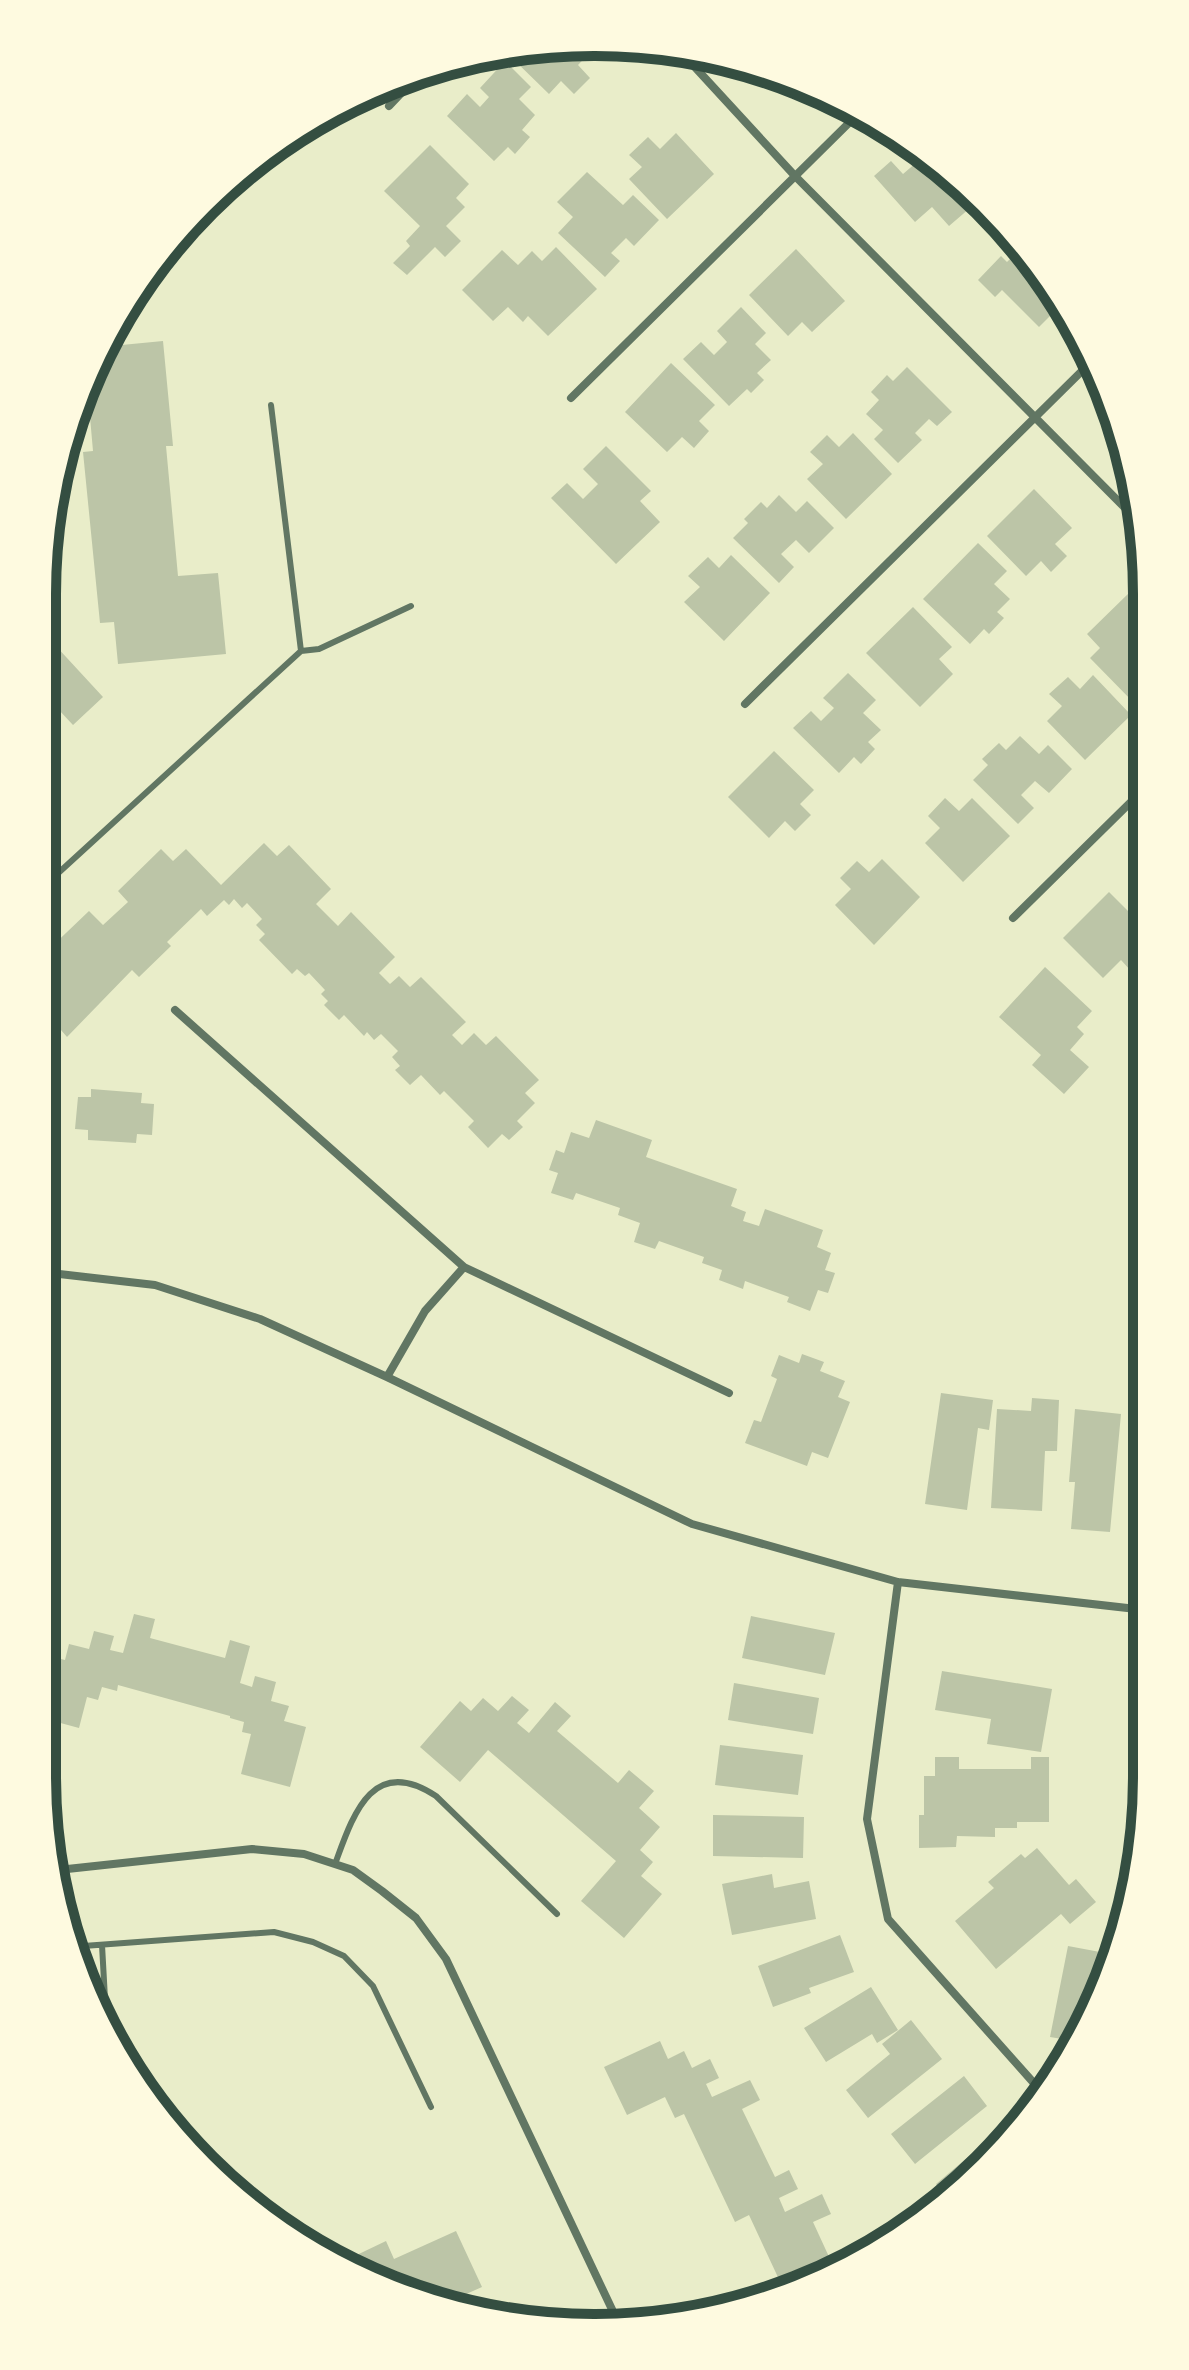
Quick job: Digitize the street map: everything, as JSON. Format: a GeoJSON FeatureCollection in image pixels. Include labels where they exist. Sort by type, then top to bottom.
{"type":"FeatureCollection","features":[{"type":"Feature","properties":{"kind":"street"},"geometry":{"type":"LineString","coordinates":[[693,65],[795,176],[1126,508]]}},
{"type":"Feature","properties":{"kind":"street"},"geometry":{"type":"LineString","coordinates":[[389,106],[402,92]]}},
{"type":"Feature","properties":{"kind":"street"},"geometry":{"type":"LineString","coordinates":[[571,398],[851,121]]}},
{"type":"Feature","properties":{"kind":"street"},"geometry":{"type":"LineString","coordinates":[[745,704],[1083,370]]}},
{"type":"Feature","properties":{"kind":"street"},"geometry":{"type":"LineString","coordinates":[[1013,918],[1133,800]]}},
{"type":"Feature","properties":{"kind":"street"},"geometry":{"type":"LineString","coordinates":[[175,1010],[464,1267],[729,1393]]}},
{"type":"Feature","properties":{"kind":"street"},"geometry":{"type":"LineString","coordinates":[[387,1377],[425,1311],[464,1267]]}},
{"type":"Feature","properties":{"kind":"street"},"geometry":{"type":"LineString","coordinates":[[56,1274],[155,1285],[260,1319],[692,1524],[898,1582],[1133,1609]]}},
{"type":"Feature","properties":{"kind":"street"},"geometry":{"type":"LineString","coordinates":[[898,1582],[867,1819],[888,1919],[1035,2085]]}},
{"type":"Feature","properties":{"kind":"street"},"geometry":{"type":"LineString","coordinates":[[64,1869],[252,1849],[304,1854],[353,1870],[416,1918],[446,1959],[614,2313]]}},
{"type":"Feature","properties":{"kind":"lane"},"geometry":{"type":"LineString","coordinates":[[271,405],[301,651]]}},
{"type":"Feature","properties":{"kind":"lane"},"geometry":{"type":"LineString","coordinates":[[56,875],[301,651],[319,649],[411,606]]}},
{"type":"Feature","properties":{"kind":"lane"},"geometry":{"type":"LineString","coordinates":[[335,1864],[354,1815],[373,1790],[400,1782],[420,1786],[436,1796],[557,1914]]}},
{"type":"Feature","properties":{"kind":"lane"},"geometry":{"type":"LineString","coordinates":[[84,1946],[274,1932],[313,1942],[344,1956],[373,1986],[431,2107]]}},
{"type":"Feature","properties":{"kind":"lane"},"geometry":{"type":"LineString","coordinates":[[102,1945],[105,1999]]}},
{"type":"Feature","properties":{"kind":"building"},"geometry":{"type":"Polygon","coordinates":[[[586,56],[578,65],[590,78],[574,94],[561,81],[549,94],[516,62],[586,56]]]}},
{"type":"Feature","properties":{"kind":"building"},"geometry":{"type":"Polygon","coordinates":[[[507,63],[531,87],[519,99],[535,115],[522,130],[530,137],[515,154],[508,147],[494,161],[447,116],[467,94],[480,107],[489,97],[480,88],[502,64],[507,63]]]}},
{"type":"Feature","properties":{"kind":"building"},"geometry":{"type":"Polygon","coordinates":[[[676,133],[714,174],[667,219],[629,179],[642,167],[629,155],[648,137],[660,149],[676,133]]]}},
{"type":"Feature","properties":{"kind":"building"},"geometry":{"type":"Polygon","coordinates":[[[430,145],[469,184],[456,198],[465,207],[446,226],[461,241],[445,257],[435,247],[407,275],[393,263],[410,246],[406,241],[420,226],[384,191],[430,145]]]}},
{"type":"Feature","properties":{"kind":"building"},"geometry":{"type":"Polygon","coordinates":[[[891,161],[903,174],[916,163],[969,209],[949,226],[932,207],[915,222],[874,176],[891,161]]]}},
{"type":"Feature","properties":{"kind":"building"},"geometry":{"type":"Polygon","coordinates":[[[587,172],[623,205],[633,195],[659,220],[634,246],[626,238],[611,253],[620,261],[605,277],[558,233],[573,217],[557,202],[587,172]]]}},
{"type":"Feature","properties":{"kind":"building"},"geometry":{"type":"Polygon","coordinates":[[[556,247],[597,289],[548,336],[528,316],[523,322],[508,307],[493,321],[462,290],[502,250],[518,265],[532,251],[542,261],[556,247]]]}},
{"type":"Feature","properties":{"kind":"building"},"geometry":{"type":"Polygon","coordinates":[[[796,249],[845,301],[812,332],[802,322],[788,336],[749,295],[796,249]]]}},
{"type":"Feature","properties":{"kind":"building"},"geometry":{"type":"Polygon","coordinates":[[[1001,256],[1007,262],[1013,256],[1053,313],[1039,327],[1002,290],[995,297],[978,280],[1001,256]]]}},
{"type":"Feature","properties":{"kind":"building"},"geometry":{"type":"Polygon","coordinates":[[[741,307],[766,333],[755,344],[771,360],[757,373],[764,380],[751,393],[747,389],[729,406],[683,359],[701,342],[714,355],[727,342],[717,331],[741,307]]]}},
{"type":"Feature","properties":{"kind":"building"},"geometry":{"type":"Polygon","coordinates":[[[163,341],[173,446],[166,446],[178,576],[218,573],[226,654],[118,664],[114,622],[100,623],[83,452],[93,451],[89,409],[117,345],[163,341]]]}},
{"type":"Feature","properties":{"kind":"building"},"geometry":{"type":"Polygon","coordinates":[[[671,363],[715,405],[699,421],[709,431],[694,448],[682,437],[667,452],[625,412],[671,363]]]}},
{"type":"Feature","properties":{"kind":"building"},"geometry":{"type":"Polygon","coordinates":[[[907,367],[952,412],[937,426],[929,419],[915,433],[922,440],[898,463],[874,439],[883,430],[866,414],[879,400],[871,392],[887,375],[893,381],[907,367]]]}},
{"type":"Feature","properties":{"kind":"building"},"geometry":{"type":"Polygon","coordinates":[[[853,433],[892,474],[846,519],[807,479],[823,464],[810,452],[827,435],[839,447],[853,433]]]}},
{"type":"Feature","properties":{"kind":"building"},"geometry":{"type":"Polygon","coordinates":[[[606,446],[651,491],[640,501],[660,522],[616,564],[551,498],[567,483],[583,499],[598,484],[583,469],[606,446]]]}},
{"type":"Feature","properties":{"kind":"building"},"geometry":{"type":"Polygon","coordinates":[[[1034,489],[1072,528],[1055,544],[1067,556],[1051,572],[1041,561],[1026,576],[987,536],[1034,489]]]}},
{"type":"Feature","properties":{"kind":"building"},"geometry":{"type":"Polygon","coordinates":[[[779,495],[796,512],[807,501],[834,528],[809,553],[796,540],[781,554],[794,567],[779,583],[733,538],[748,523],[744,519],[761,502],[767,508],[779,495]]]}},
{"type":"Feature","properties":{"kind":"building"},"geometry":{"type":"Polygon","coordinates":[[[978,543],[1007,571],[994,584],[1010,599],[997,612],[1004,618],[989,634],[984,629],[970,644],[923,599],[978,543]]]}},
{"type":"Feature","properties":{"kind":"building"},"geometry":{"type":"Polygon","coordinates":[[[731,555],[770,593],[724,641],[684,602],[700,587],[688,576],[708,557],[719,568],[731,555]]]}},
{"type":"Feature","properties":{"kind":"building"},"geometry":{"type":"Polygon","coordinates":[[[1131,591],[1133,593],[1133,702],[1090,658],[1100,648],[1087,634],[1131,591]]]}},
{"type":"Feature","properties":{"kind":"building"},"geometry":{"type":"Polygon","coordinates":[[[913,607],[952,647],[939,659],[953,674],[920,707],[866,653],[913,607]]]}},
{"type":"Feature","properties":{"kind":"building"},"geometry":{"type":"Polygon","coordinates":[[[56,646],[103,697],[73,725],[56,707],[56,646]]]}},
{"type":"Feature","properties":{"kind":"building"},"geometry":{"type":"Polygon","coordinates":[[[848,673],[876,700],[863,713],[881,730],[868,742],[875,749],[861,764],[854,757],[839,773],[793,728],[811,711],[821,721],[834,708],[823,698],[848,673]]]}},
{"type":"Feature","properties":{"kind":"building"},"geometry":{"type":"Polygon","coordinates":[[[1093,675],[1131,715],[1085,760],[1047,721],[1062,706],[1049,694],[1068,677],[1080,689],[1093,675]]]}},
{"type":"Feature","properties":{"kind":"building"},"geometry":{"type":"Polygon","coordinates":[[[1020,736],[1039,754],[1048,745],[1072,769],[1049,793],[1035,781],[1021,795],[1034,808],[1018,824],[973,780],[988,765],[982,759],[999,743],[1006,750],[1020,736]]]}},
{"type":"Feature","properties":{"kind":"building"},"geometry":{"type":"Polygon","coordinates":[[[774,751],[814,790],[800,804],[811,815],[795,831],[785,821],[769,838],[728,797],[774,751]]]}},
{"type":"Feature","properties":{"kind":"building"},"geometry":{"type":"Polygon","coordinates":[[[945,798],[959,811],[972,798],[1010,836],[963,882],[925,843],[940,828],[928,816],[945,798]]]}},
{"type":"Feature","properties":{"kind":"building"},"geometry":{"type":"Polygon","coordinates":[[[264,843],[277,856],[289,845],[331,889],[316,904],[338,926],[351,912],[395,957],[379,973],[390,984],[399,976],[410,987],[421,977],[466,1022],[452,1035],[462,1045],[474,1033],[486,1045],[496,1036],[539,1080],[525,1093],[535,1103],[517,1121],[523,1127],[509,1140],[502,1134],[488,1148],[468,1127],[474,1121],[444,1091],[440,1095],[421,1075],[410,1085],[395,1070],[400,1066],[392,1057],[398,1051],[381,1034],[374,1040],[367,1032],[364,1036],[344,1015],[339,1020],[324,1005],[328,1001],[321,994],[325,990],[309,973],[305,976],[297,969],[292,974],[259,940],[265,934],[256,925],[262,919],[247,903],[242,908],[234,899],[229,905],[224,900],[207,916],[201,909],[167,942],[171,946],[139,977],[132,970],[67,1037],[61,1030],[56,1035],[56,943],[89,911],[103,925],[128,902],[118,891],[161,849],[173,861],[186,849],[221,885],[264,843]]]}},
{"type":"Feature","properties":{"kind":"building"},"geometry":{"type":"Polygon","coordinates":[[[882,859],[920,897],[874,945],[835,905],[851,889],[840,878],[857,861],[869,872],[882,859]]]}},
{"type":"Feature","properties":{"kind":"building"},"geometry":{"type":"Polygon","coordinates":[[[1109,892],[1133,916],[1133,969],[1131,971],[1121,960],[1103,978],[1063,938],[1109,892]]]}},
{"type":"Feature","properties":{"kind":"building"},"geometry":{"type":"Polygon","coordinates":[[[1045,967],[1092,1011],[1077,1027],[1084,1034],[1070,1050],[1089,1067],[1064,1094],[1032,1065],[1041,1055],[999,1017],[1045,967]]]}},
{"type":"Feature","properties":{"kind":"building"},"geometry":{"type":"Polygon","coordinates":[[[91,1089],[142,1093],[141,1103],[154,1104],[152,1135],[137,1134],[136,1143],[88,1140],[88,1130],[75,1129],[78,1097],[91,1097],[91,1089]]]}},
{"type":"Feature","properties":{"kind":"building"},"geometry":{"type":"Polygon","coordinates":[[[596,1120],[652,1140],[646,1157],[737,1189],[731,1206],[746,1212],[743,1221],[759,1226],[765,1209],[823,1230],[817,1247],[831,1253],[825,1270],[835,1273],[828,1293],[818,1290],[810,1311],[787,1302],[789,1297],[745,1281],[743,1289],[719,1280],[722,1270],[702,1263],[704,1257],[659,1241],[655,1249],[634,1242],[640,1223],[618,1215],[620,1208],[576,1193],[573,1200],[551,1193],[558,1173],[549,1170],[556,1150],[564,1153],[571,1132],[589,1138],[596,1120]]]}},
{"type":"Feature","properties":{"kind":"building"},"geometry":{"type":"Polygon","coordinates":[[[802,1354],[824,1362],[820,1371],[845,1381],[838,1397],[850,1402],[828,1458],[812,1452],[807,1466],[745,1443],[754,1420],[761,1422],[777,1379],[771,1376],[779,1355],[799,1363],[802,1354]]]}},
{"type":"Feature","properties":{"kind":"building"},"geometry":{"type":"Polygon","coordinates":[[[941,1393],[993,1400],[989,1430],[978,1428],[967,1510],[925,1504],[941,1393]]]}},
{"type":"Feature","properties":{"kind":"building"},"geometry":{"type":"Polygon","coordinates":[[[1032,1398],[1059,1400],[1057,1451],[1045,1451],[1042,1511],[991,1508],[997,1409],[1031,1411],[1032,1398]]]}},
{"type":"Feature","properties":{"kind":"building"},"geometry":{"type":"Polygon","coordinates":[[[1075,1409],[1121,1414],[1110,1532],[1071,1529],[1075,1482],[1069,1482],[1075,1409]]]}},
{"type":"Feature","properties":{"kind":"building"},"geometry":{"type":"Polygon","coordinates":[[[134,1614],[155,1619],[150,1638],[225,1658],[230,1640],[250,1646],[240,1683],[252,1687],[255,1676],[276,1682],[271,1701],[289,1706],[284,1721],[306,1727],[290,1787],[241,1774],[251,1734],[242,1732],[244,1722],[230,1716],[118,1685],[117,1691],[102,1687],[98,1700],[87,1697],[79,1728],[56,1722],[56,1658],[65,1660],[69,1644],[89,1649],[94,1631],[114,1636],[110,1650],[123,1653],[134,1614]]]}},
{"type":"Feature","properties":{"kind":"building"},"geometry":{"type":"Polygon","coordinates":[[[751,1616],[835,1633],[825,1675],[742,1658],[751,1616]]]}},
{"type":"Feature","properties":{"kind":"building"},"geometry":{"type":"Polygon","coordinates":[[[942,1671],[1052,1689],[1041,1752],[987,1744],[991,1719],[935,1710],[942,1671]]]}},
{"type":"Feature","properties":{"kind":"building"},"geometry":{"type":"Polygon","coordinates":[[[734,1683],[819,1698],[813,1734],[728,1720],[734,1683]]]}},
{"type":"Feature","properties":{"kind":"building"},"geometry":{"type":"Polygon","coordinates":[[[512,1696],[529,1710],[517,1723],[529,1733],[555,1702],[571,1716],[557,1731],[618,1783],[629,1770],[654,1791],[639,1808],[660,1827],[640,1850],[653,1862],[641,1876],[662,1894],[624,1938],[581,1901],[616,1861],[488,1750],[460,1782],[420,1747],[460,1701],[471,1711],[483,1698],[498,1711],[512,1696]]]}},
{"type":"Feature","properties":{"kind":"building"},"geometry":{"type":"Polygon","coordinates":[[[720,1745],[803,1755],[798,1795],[715,1785],[720,1745]]]}},
{"type":"Feature","properties":{"kind":"building"},"geometry":{"type":"Polygon","coordinates":[[[935,1757],[959,1757],[959,1769],[1031,1769],[1031,1757],[1049,1757],[1049,1822],[1017,1822],[1017,1828],[995,1828],[995,1837],[957,1836],[956,1847],[919,1848],[919,1815],[924,1815],[924,1776],[935,1776],[935,1757]]]}},
{"type":"Feature","properties":{"kind":"building"},"geometry":{"type":"Polygon","coordinates":[[[713,1815],[804,1817],[803,1858],[713,1856],[713,1815]]]}},
{"type":"Feature","properties":{"kind":"building"},"geometry":{"type":"Polygon","coordinates":[[[1037,1848],[1069,1885],[1076,1879],[1096,1902],[1070,1924],[1061,1914],[996,1969],[955,1921],[994,1888],[988,1882],[1021,1854],[1025,1858],[1037,1848]]]}},
{"type":"Feature","properties":{"kind":"building"},"geometry":{"type":"Polygon","coordinates":[[[772,1874],[774,1888],[809,1881],[816,1919],[732,1935],[722,1884],[772,1874]]]}},
{"type":"Feature","properties":{"kind":"building"},"geometry":{"type":"Polygon","coordinates":[[[840,1935],[854,1972],[809,1988],[811,1993],[773,2007],[758,1966],[840,1935]]]}},
{"type":"Feature","properties":{"kind":"building"},"geometry":{"type":"Polygon","coordinates":[[[1103,1941],[1106,1941],[1092,1982],[1064,2039],[1050,2037],[1068,1946],[1100,1952],[1103,1941]]]}},
{"type":"Feature","properties":{"kind":"building"},"geometry":{"type":"Polygon","coordinates":[[[871,1987],[898,2030],[877,2043],[872,2034],[826,2062],[804,2028],[871,1987]]]}},
{"type":"Feature","properties":{"kind":"building"},"geometry":{"type":"Polygon","coordinates":[[[911,2020],[942,2059],[868,2118],[846,2090],[890,2054],[882,2044],[911,2020]]]}},
{"type":"Feature","properties":{"kind":"building"},"geometry":{"type":"Polygon","coordinates":[[[660,2041],[668,2059],[684,2051],[692,2068],[710,2059],[719,2078],[706,2084],[712,2097],[750,2080],[760,2100],[742,2109],[775,2177],[789,2170],[798,2189],[779,2198],[785,2212],[822,2194],[831,2214],[813,2222],[830,2259],[780,2281],[749,2215],[735,2222],[684,2114],[675,2118],[665,2097],[627,2115],[604,2067],[660,2041]]]}},
{"type":"Feature","properties":{"kind":"building"},"geometry":{"type":"Polygon","coordinates":[[[964,2076],[987,2106],[915,2164],[891,2134],[964,2076]]]}},
{"type":"Feature","properties":{"kind":"building"},"geometry":{"type":"Polygon","coordinates":[[[999,2131],[950,2180],[940,2188],[936,2184],[999,2131]]]}},
{"type":"Feature","properties":{"kind":"building"},"geometry":{"type":"Polygon","coordinates":[[[456,2231],[482,2287],[455,2296],[388,2273],[353,2257],[386,2241],[394,2259],[456,2231]]]}}]}
